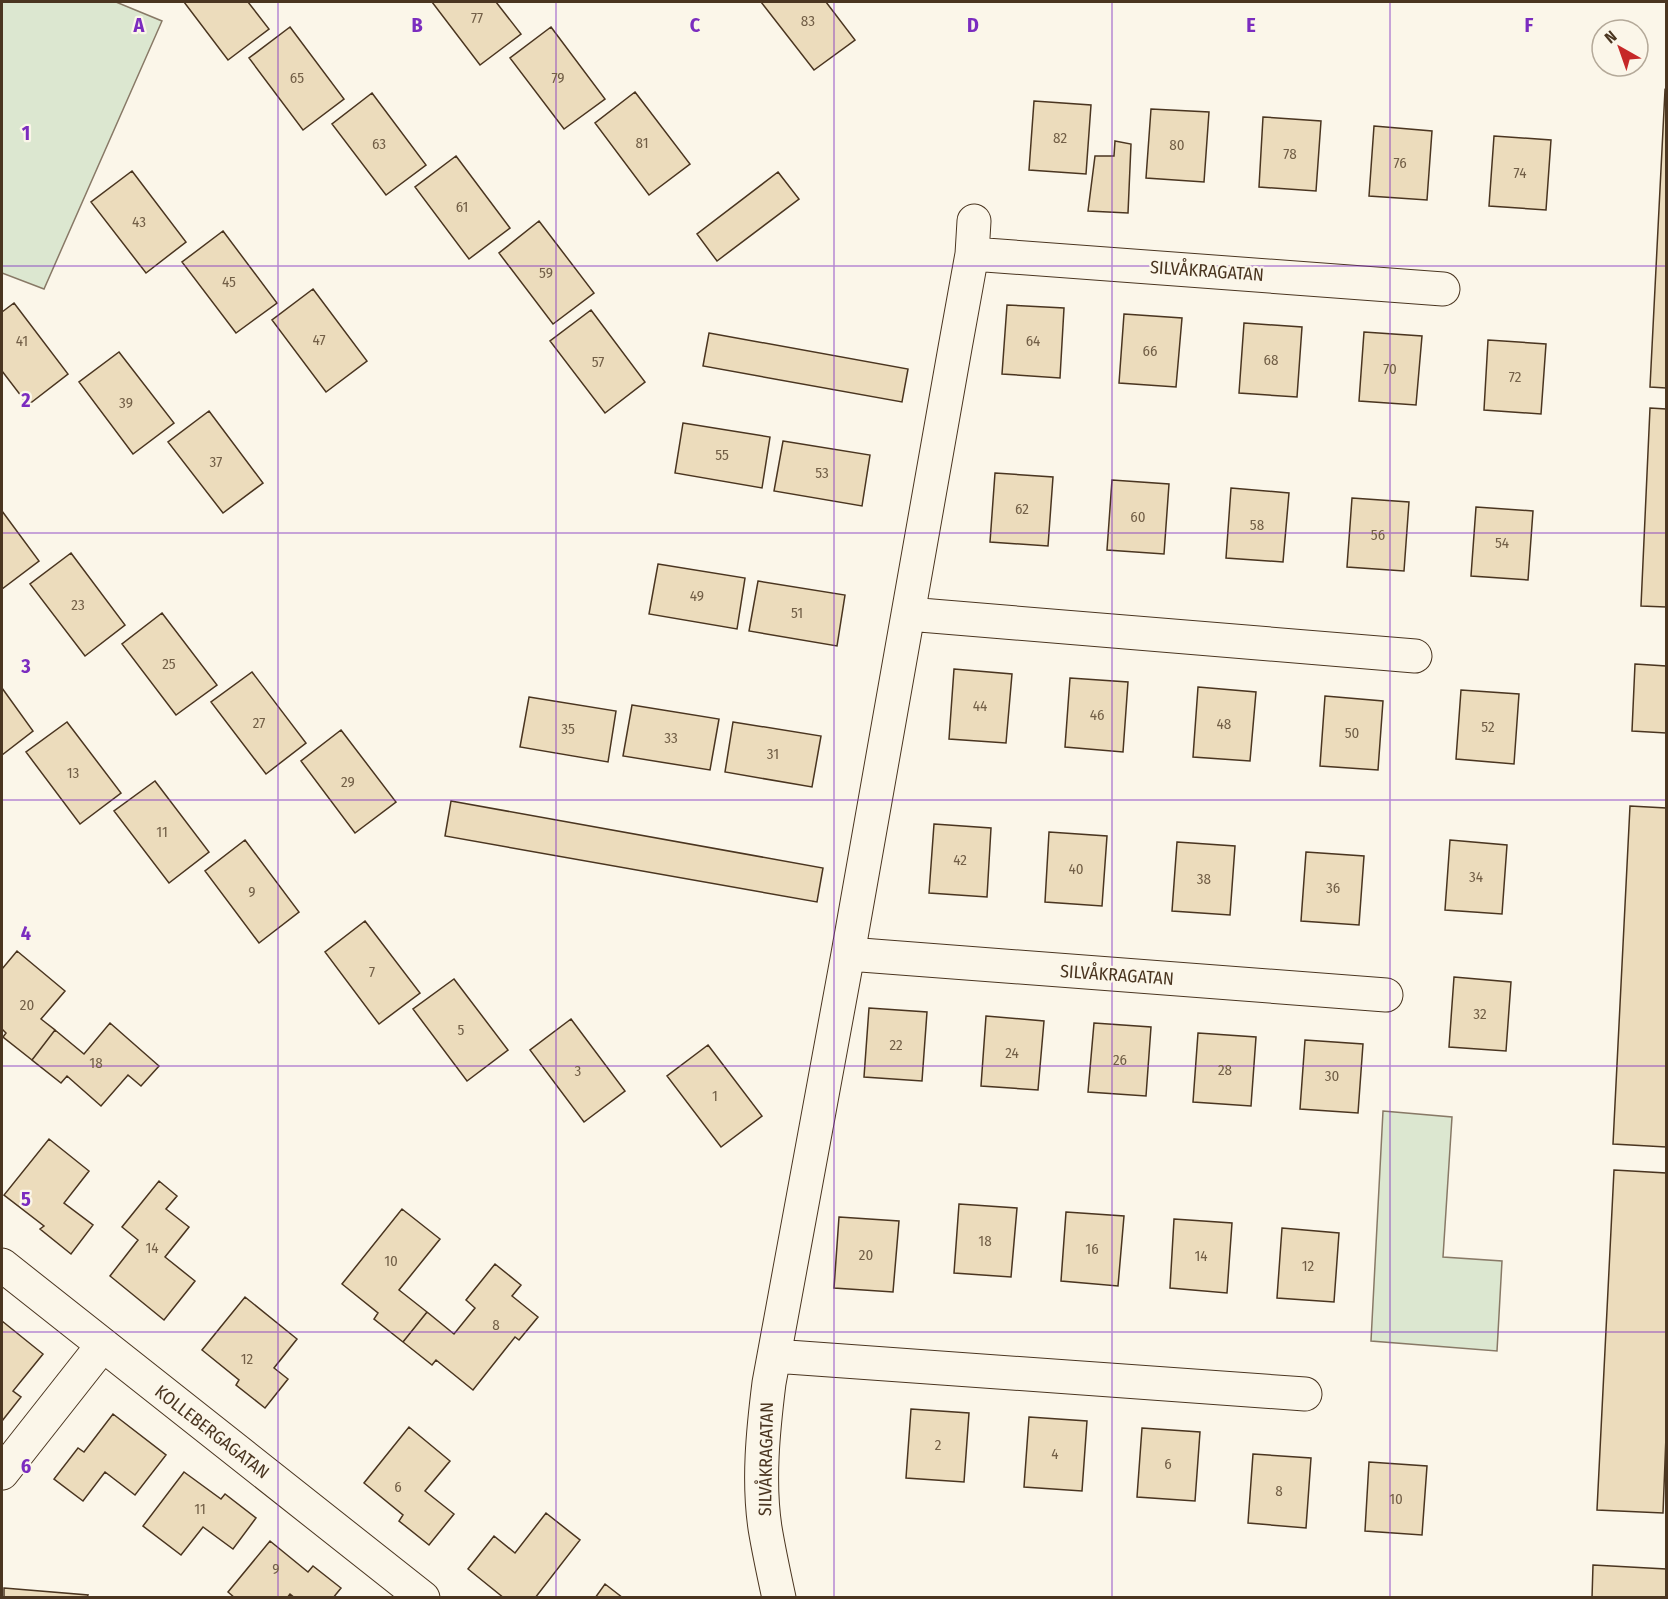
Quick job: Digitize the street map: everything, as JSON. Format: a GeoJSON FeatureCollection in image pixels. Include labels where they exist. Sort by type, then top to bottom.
{"type":"FeatureCollection","features":[{"type":"Feature","properties":{"kind":"street","name":"SILVÅKRAGATAN"},"geometry":{"type":"LineString","coordinates":[[779,1598],[765,1527],[762,1471],[764,1428],[774,1356],[972,254],[974,221]]}},
{"type":"Feature","properties":{"kind":"street","name":"SILVÅKRAGATAN"},"geometry":{"type":"LineString","coordinates":[[972,254],[1443,289]]}},
{"type":"Feature","properties":{"kind":"street"},"geometry":{"type":"LineString","coordinates":[[908,614],[1415,656]]}},
{"type":"Feature","properties":{"kind":"street","name":"SILVÅKRAGATAN"},"geometry":{"type":"LineString","coordinates":[[848,954],[1386,995]]}},
{"type":"Feature","properties":{"kind":"street","name":"KOLLEBERGAGATAN"},"geometry":{"type":"LineString","coordinates":[[2,1265],[423,1598]]}},
{"type":"Feature","properties":{"kind":"street"},"geometry":{"type":"LineString","coordinates":[[2,1473],[102,1346]]}},
{"type":"Feature","properties":{"kind":"street"},"geometry":{"type":"LineString","coordinates":[[774,1356],[1305,1394]]}},
{"type":"Feature","properties":{"kind":"green space"},"geometry":{"type":"Polygon","coordinates":[[[2,2],[116,2],[162,21],[44,289],[2,273],[2,2]]]}},
{"type":"Feature","properties":{"kind":"green space"},"geometry":{"type":"Polygon","coordinates":[[[1383,1111],[1452,1117],[1443,1257],[1502,1261],[1497,1351],[1371,1341],[1383,1111]]]}},
{"type":"Feature","properties":{"kind":"building"},"geometry":{"type":"Polygon","coordinates":[[[184,2],[248,2],[269,29],[228,60],[184,2]]]}},
{"type":"Feature","properties":{"kind":"building"},"geometry":{"type":"Polygon","coordinates":[[[432,2],[496,2],[521,34],[480,65],[432,2]]]}},
{"type":"Feature","properties":{"kind":"building"},"geometry":{"type":"Polygon","coordinates":[[[761,2],[826,2],[855,40],[814,70],[761,2]]]}},
{"type":"Feature","properties":{"kind":"building"},"geometry":{"type":"Polygon","coordinates":[[[290,27],[344,99],[303,130],[249,58],[290,27]]]}},
{"type":"Feature","properties":{"kind":"building"},"geometry":{"type":"Polygon","coordinates":[[[551,27],[605,99],[564,129],[510,58],[551,27]]]}},
{"type":"Feature","properties":{"kind":"building"},"geometry":{"type":"Polygon","coordinates":[[[1666,91],[1666,388],[1650,387],[1666,91]]]}},
{"type":"Feature","properties":{"kind":"building"},"geometry":{"type":"Polygon","coordinates":[[[635,92],[690,164],[649,195],[595,123],[635,92]]]}},
{"type":"Feature","properties":{"kind":"building"},"geometry":{"type":"Polygon","coordinates":[[[372,93],[426,165],[386,195],[332,124],[372,93]]]}},
{"type":"Feature","properties":{"kind":"building"},"geometry":{"type":"Polygon","coordinates":[[[1034,101],[1091,105],[1086,174],[1029,170],[1034,101]]]}},
{"type":"Feature","properties":{"kind":"building"},"geometry":{"type":"Polygon","coordinates":[[[1151,109],[1209,112],[1204,182],[1146,178],[1151,109]]]}},
{"type":"Feature","properties":{"kind":"building"},"geometry":{"type":"Polygon","coordinates":[[[1263,117],[1321,121],[1316,191],[1259,187],[1263,117]]]}},
{"type":"Feature","properties":{"kind":"building"},"geometry":{"type":"Polygon","coordinates":[[[1374,126],[1432,131],[1427,200],[1369,196],[1374,126]]]}},
{"type":"Feature","properties":{"kind":"building"},"geometry":{"type":"Polygon","coordinates":[[[1494,136],[1551,140],[1546,210],[1489,206],[1494,136]]]}},
{"type":"Feature","properties":{"kind":"building"},"geometry":{"type":"Polygon","coordinates":[[[1115,141],[1131,144],[1128,213],[1088,211],[1095,156],[1114,156],[1115,141]]]}},
{"type":"Feature","properties":{"kind":"building"},"geometry":{"type":"Polygon","coordinates":[[[456,156],[510,228],[469,259],[415,187],[456,156]]]}},
{"type":"Feature","properties":{"kind":"building"},"geometry":{"type":"Polygon","coordinates":[[[132,171],[186,242],[146,273],[91,202],[132,171]]]}},
{"type":"Feature","properties":{"kind":"building"},"geometry":{"type":"Polygon","coordinates":[[[778,172],[799,199],[717,261],[697,234],[778,172]]]}},
{"type":"Feature","properties":{"kind":"building"},"geometry":{"type":"Polygon","coordinates":[[[539,221],[594,293],[553,324],[499,253],[539,221]]]}},
{"type":"Feature","properties":{"kind":"building"},"geometry":{"type":"Polygon","coordinates":[[[223,231],[277,303],[236,333],[182,262],[223,231]]]}},
{"type":"Feature","properties":{"kind":"building"},"geometry":{"type":"Polygon","coordinates":[[[313,289],[367,361],[326,392],[272,320],[313,289]]]}},
{"type":"Feature","properties":{"kind":"building"},"geometry":{"type":"Polygon","coordinates":[[[14,303],[68,374],[28,405],[2,371],[2,312],[14,303]]]}},
{"type":"Feature","properties":{"kind":"building"},"geometry":{"type":"Polygon","coordinates":[[[1007,305],[1064,308],[1060,378],[1002,374],[1007,305]]]}},
{"type":"Feature","properties":{"kind":"building"},"geometry":{"type":"Polygon","coordinates":[[[591,310],[645,382],[605,413],[550,341],[591,310]]]}},
{"type":"Feature","properties":{"kind":"building"},"geometry":{"type":"Polygon","coordinates":[[[1124,314],[1182,318],[1176,387],[1119,383],[1124,314]]]}},
{"type":"Feature","properties":{"kind":"building"},"geometry":{"type":"Polygon","coordinates":[[[1244,323],[1302,327],[1297,397],[1239,393],[1244,323]]]}},
{"type":"Feature","properties":{"kind":"building"},"geometry":{"type":"Polygon","coordinates":[[[1364,332],[1422,336],[1416,405],[1359,401],[1364,332]]]}},
{"type":"Feature","properties":{"kind":"building"},"geometry":{"type":"Polygon","coordinates":[[[709,333],[908,369],[902,402],[703,366],[709,333]]]}},
{"type":"Feature","properties":{"kind":"building"},"geometry":{"type":"Polygon","coordinates":[[[1488,340],[1546,344],[1541,414],[1484,410],[1488,340]]]}},
{"type":"Feature","properties":{"kind":"building"},"geometry":{"type":"Polygon","coordinates":[[[119,352],[174,423],[133,454],[79,382],[119,352]]]}},
{"type":"Feature","properties":{"kind":"building"},"geometry":{"type":"Polygon","coordinates":[[[1650,408],[1666,409],[1666,607],[1641,606],[1650,408]]]}},
{"type":"Feature","properties":{"kind":"building"},"geometry":{"type":"Polygon","coordinates":[[[209,411],[263,483],[223,513],[168,442],[209,411]]]}},
{"type":"Feature","properties":{"kind":"building"},"geometry":{"type":"Polygon","coordinates":[[[683,423],[770,437],[762,488],[675,473],[683,423]]]}},
{"type":"Feature","properties":{"kind":"building"},"geometry":{"type":"Polygon","coordinates":[[[783,441],[870,455],[862,506],[774,491],[783,441]]]}},
{"type":"Feature","properties":{"kind":"building"},"geometry":{"type":"Polygon","coordinates":[[[995,473],[1053,477],[1048,546],[990,542],[995,473]]]}},
{"type":"Feature","properties":{"kind":"building"},"geometry":{"type":"Polygon","coordinates":[[[1112,480],[1169,484],[1164,554],[1107,550],[1112,480]]]}},
{"type":"Feature","properties":{"kind":"building"},"geometry":{"type":"Polygon","coordinates":[[[1231,488],[1289,493],[1283,562],[1226,558],[1231,488]]]}},
{"type":"Feature","properties":{"kind":"building"},"geometry":{"type":"Polygon","coordinates":[[[1352,498],[1409,502],[1404,571],[1347,567],[1352,498]]]}},
{"type":"Feature","properties":{"kind":"building"},"geometry":{"type":"Polygon","coordinates":[[[1476,507],[1533,511],[1528,580],[1471,576],[1476,507]]]}},
{"type":"Feature","properties":{"kind":"building"},"geometry":{"type":"Polygon","coordinates":[[[2,511],[39,561],[2,589],[2,511]]]}},
{"type":"Feature","properties":{"kind":"building"},"geometry":{"type":"Polygon","coordinates":[[[71,553],[125,625],[85,656],[30,584],[71,553]]]}},
{"type":"Feature","properties":{"kind":"building"},"geometry":{"type":"Polygon","coordinates":[[[658,564],[745,578],[737,629],[649,614],[658,564]]]}},
{"type":"Feature","properties":{"kind":"building"},"geometry":{"type":"Polygon","coordinates":[[[758,581],[845,595],[837,646],[749,631],[758,581]]]}},
{"type":"Feature","properties":{"kind":"building"},"geometry":{"type":"Polygon","coordinates":[[[162,613],[217,685],[176,715],[122,644],[162,613]]]}},
{"type":"Feature","properties":{"kind":"building"},"geometry":{"type":"Polygon","coordinates":[[[1635,664],[1666,666],[1666,733],[1632,731],[1635,664]]]}},
{"type":"Feature","properties":{"kind":"building"},"geometry":{"type":"Polygon","coordinates":[[[954,669],[1012,674],[1006,743],[949,739],[954,669]]]}},
{"type":"Feature","properties":{"kind":"building"},"geometry":{"type":"Polygon","coordinates":[[[252,672],[306,743],[266,774],[211,702],[252,672]]]}},
{"type":"Feature","properties":{"kind":"building"},"geometry":{"type":"Polygon","coordinates":[[[1070,678],[1128,682],[1123,752],[1065,747],[1070,678]]]}},
{"type":"Feature","properties":{"kind":"building"},"geometry":{"type":"Polygon","coordinates":[[[1198,687],[1256,692],[1250,761],[1193,757],[1198,687]]]}},
{"type":"Feature","properties":{"kind":"building"},"geometry":{"type":"Polygon","coordinates":[[[2,688],[33,731],[2,755],[2,688]]]}},
{"type":"Feature","properties":{"kind":"building"},"geometry":{"type":"Polygon","coordinates":[[[1461,690],[1519,694],[1514,764],[1456,759],[1461,690]]]}},
{"type":"Feature","properties":{"kind":"building"},"geometry":{"type":"Polygon","coordinates":[[[1325,696],[1383,701],[1378,770],[1320,766],[1325,696]]]}},
{"type":"Feature","properties":{"kind":"building"},"geometry":{"type":"Polygon","coordinates":[[[529,697],[616,711],[608,762],[520,747],[529,697]]]}},
{"type":"Feature","properties":{"kind":"building"},"geometry":{"type":"Polygon","coordinates":[[[632,705],[719,719],[710,770],[623,756],[632,705]]]}},
{"type":"Feature","properties":{"kind":"building"},"geometry":{"type":"Polygon","coordinates":[[[67,722],[121,793],[80,824],[26,752],[67,722]]]}},
{"type":"Feature","properties":{"kind":"building"},"geometry":{"type":"Polygon","coordinates":[[[733,722],[821,736],[812,787],[725,772],[733,722]]]}},
{"type":"Feature","properties":{"kind":"building"},"geometry":{"type":"Polygon","coordinates":[[[341,730],[396,802],[355,833],[301,761],[341,730]]]}},
{"type":"Feature","properties":{"kind":"building"},"geometry":{"type":"Polygon","coordinates":[[[155,781],[209,852],[169,883],[114,811],[155,781]]]}},
{"type":"Feature","properties":{"kind":"building"},"geometry":{"type":"Polygon","coordinates":[[[451,801],[823,868],[817,902],[445,836],[451,801]]]}},
{"type":"Feature","properties":{"kind":"building"},"geometry":{"type":"Polygon","coordinates":[[[1630,806],[1666,808],[1666,1147],[1613,1144],[1630,806]]]}},
{"type":"Feature","properties":{"kind":"building"},"geometry":{"type":"Polygon","coordinates":[[[934,824],[991,828],[987,897],[929,893],[934,824]]]}},
{"type":"Feature","properties":{"kind":"building"},"geometry":{"type":"Polygon","coordinates":[[[1049,832],[1107,836],[1102,906],[1045,902],[1049,832]]]}},
{"type":"Feature","properties":{"kind":"building"},"geometry":{"type":"Polygon","coordinates":[[[245,840],[299,912],[259,943],[205,871],[245,840]]]}},
{"type":"Feature","properties":{"kind":"building"},"geometry":{"type":"Polygon","coordinates":[[[1450,840],[1507,845],[1502,914],[1445,910],[1450,840]]]}},
{"type":"Feature","properties":{"kind":"building"},"geometry":{"type":"Polygon","coordinates":[[[1177,842],[1235,846],[1230,915],[1172,911],[1177,842]]]}},
{"type":"Feature","properties":{"kind":"building"},"geometry":{"type":"Polygon","coordinates":[[[1306,852],[1364,856],[1359,925],[1301,921],[1306,852]]]}},
{"type":"Feature","properties":{"kind":"building"},"geometry":{"type":"Polygon","coordinates":[[[365,921],[420,993],[379,1024],[325,952],[365,921]]]}},
{"type":"Feature","properties":{"kind":"building"},"geometry":{"type":"Polygon","coordinates":[[[17,951],[65,991],[41,1019],[55,1030],[32,1060],[3,1037],[6,1033],[2,1029],[2,969],[17,951]]]}},
{"type":"Feature","properties":{"kind":"building"},"geometry":{"type":"Polygon","coordinates":[[[1454,977],[1511,982],[1506,1051],[1449,1047],[1454,977]]]}},
{"type":"Feature","properties":{"kind":"building"},"geometry":{"type":"Polygon","coordinates":[[[454,979],[508,1050],[467,1081],[413,1009],[454,979]]]}},
{"type":"Feature","properties":{"kind":"building"},"geometry":{"type":"Polygon","coordinates":[[[869,1008],[927,1012],[922,1081],[864,1077],[869,1008]]]}},
{"type":"Feature","properties":{"kind":"building"},"geometry":{"type":"Polygon","coordinates":[[[986,1016],[1044,1021],[1038,1090],[981,1086],[986,1016]]]}},
{"type":"Feature","properties":{"kind":"building"},"geometry":{"type":"Polygon","coordinates":[[[571,1019],[625,1091],[584,1122],[530,1050],[571,1019]]]}},
{"type":"Feature","properties":{"kind":"building"},"geometry":{"type":"Polygon","coordinates":[[[110,1023],[159,1066],[141,1086],[128,1075],[101,1106],[67,1076],[61,1083],[32,1060],[55,1030],[84,1054],[110,1023]]]}},
{"type":"Feature","properties":{"kind":"building"},"geometry":{"type":"Polygon","coordinates":[[[1094,1023],[1151,1027],[1146,1096],[1088,1092],[1094,1023]]]}},
{"type":"Feature","properties":{"kind":"building"},"geometry":{"type":"Polygon","coordinates":[[[1198,1033],[1256,1037],[1251,1106],[1193,1102],[1198,1033]]]}},
{"type":"Feature","properties":{"kind":"building"},"geometry":{"type":"Polygon","coordinates":[[[1305,1040],[1363,1044],[1358,1113],[1300,1109],[1305,1040]]]}},
{"type":"Feature","properties":{"kind":"building"},"geometry":{"type":"Polygon","coordinates":[[[708,1045],[762,1116],[721,1147],[667,1076],[708,1045]]]}},
{"type":"Feature","properties":{"kind":"building"},"geometry":{"type":"Polygon","coordinates":[[[49,1139],[89,1171],[64,1203],[93,1225],[71,1254],[40,1229],[44,1226],[4,1195],[49,1139]]]}},
{"type":"Feature","properties":{"kind":"building"},"geometry":{"type":"Polygon","coordinates":[[[1614,1170],[1666,1173],[1666,1436],[1663,1513],[1597,1510],[1614,1170]]]}},
{"type":"Feature","properties":{"kind":"building"},"geometry":{"type":"Polygon","coordinates":[[[159,1181],[177,1196],[166,1209],[189,1227],[165,1257],[195,1281],[164,1320],[110,1276],[138,1240],[122,1227],[159,1181]]]}},
{"type":"Feature","properties":{"kind":"building"},"geometry":{"type":"Polygon","coordinates":[[[959,1204],[1017,1208],[1011,1277],[954,1273],[959,1204]]]}},
{"type":"Feature","properties":{"kind":"building"},"geometry":{"type":"Polygon","coordinates":[[[402,1209],[440,1239],[399,1290],[427,1312],[403,1342],[374,1319],[378,1313],[342,1284],[402,1209]]]}},
{"type":"Feature","properties":{"kind":"building"},"geometry":{"type":"Polygon","coordinates":[[[1066,1212],[1124,1216],[1118,1286],[1061,1281],[1066,1212]]]}},
{"type":"Feature","properties":{"kind":"building"},"geometry":{"type":"Polygon","coordinates":[[[839,1217],[899,1221],[893,1292],[834,1288],[839,1217]]]}},
{"type":"Feature","properties":{"kind":"building"},"geometry":{"type":"Polygon","coordinates":[[[1174,1219],[1232,1223],[1227,1293],[1170,1288],[1174,1219]]]}},
{"type":"Feature","properties":{"kind":"building"},"geometry":{"type":"Polygon","coordinates":[[[1282,1228],[1339,1233],[1334,1302],[1277,1298],[1282,1228]]]}},
{"type":"Feature","properties":{"kind":"building"},"geometry":{"type":"Polygon","coordinates":[[[495,1264],[521,1285],[512,1296],[538,1317],[519,1340],[515,1337],[473,1390],[436,1360],[432,1365],[403,1342],[427,1312],[454,1334],[475,1308],[466,1300],[495,1264]]]}},
{"type":"Feature","properties":{"kind":"building"},"geometry":{"type":"Polygon","coordinates":[[[245,1297],[297,1339],[274,1368],[288,1379],[265,1408],[236,1385],[239,1380],[202,1350],[245,1297]]]}},
{"type":"Feature","properties":{"kind":"building"},"geometry":{"type":"Polygon","coordinates":[[[2,1321],[43,1354],[13,1391],[21,1397],[2,1421],[2,1321]]]}},
{"type":"Feature","properties":{"kind":"building"},"geometry":{"type":"Polygon","coordinates":[[[911,1409],[969,1413],[964,1482],[906,1478],[911,1409]]]}},
{"type":"Feature","properties":{"kind":"building"},"geometry":{"type":"Polygon","coordinates":[[[113,1414],[166,1455],[135,1495],[105,1472],[83,1501],[54,1479],[78,1448],[84,1452],[113,1414]]]}},
{"type":"Feature","properties":{"kind":"building"},"geometry":{"type":"Polygon","coordinates":[[[1029,1417],[1087,1421],[1082,1491],[1024,1487],[1029,1417]]]}},
{"type":"Feature","properties":{"kind":"building"},"geometry":{"type":"Polygon","coordinates":[[[409,1427],[450,1461],[425,1491],[454,1514],[429,1545],[399,1521],[403,1515],[364,1483],[409,1427]]]}},
{"type":"Feature","properties":{"kind":"building"},"geometry":{"type":"Polygon","coordinates":[[[1142,1428],[1200,1432],[1195,1501],[1137,1497],[1142,1428]]]}},
{"type":"Feature","properties":{"kind":"building"},"geometry":{"type":"Polygon","coordinates":[[[1253,1454],[1311,1458],[1306,1528],[1248,1523],[1253,1454]]]}},
{"type":"Feature","properties":{"kind":"building"},"geometry":{"type":"Polygon","coordinates":[[[1369,1462],[1427,1466],[1422,1535],[1365,1531],[1369,1462]]]}},
{"type":"Feature","properties":{"kind":"building"},"geometry":{"type":"Polygon","coordinates":[[[184,1472],[221,1499],[225,1494],[256,1518],[233,1549],[203,1527],[181,1555],[143,1526],[184,1472]]]}},
{"type":"Feature","properties":{"kind":"building"},"geometry":{"type":"Polygon","coordinates":[[[546,1513],[580,1540],[535,1598],[504,1598],[468,1569],[494,1536],[515,1553],[546,1513]]]}},
{"type":"Feature","properties":{"kind":"building"},"geometry":{"type":"Polygon","coordinates":[[[270,1541],[308,1572],[313,1566],[341,1588],[333,1598],[295,1598],[290,1594],[287,1598],[235,1598],[228,1592],[270,1541]]]}},
{"type":"Feature","properties":{"kind":"building"},"geometry":{"type":"Polygon","coordinates":[[[1593,1565],[1666,1569],[1666,1598],[1592,1598],[1593,1565]]]}},
{"type":"Feature","properties":{"kind":"building"},"geometry":{"type":"Polygon","coordinates":[[[605,1584],[623,1598],[595,1598],[605,1584]]]}},
{"type":"Feature","properties":{"kind":"building"},"geometry":{"type":"Polygon","coordinates":[[[4,1588],[88,1595],[87,1598],[4,1598],[4,1588]]]}}]}
